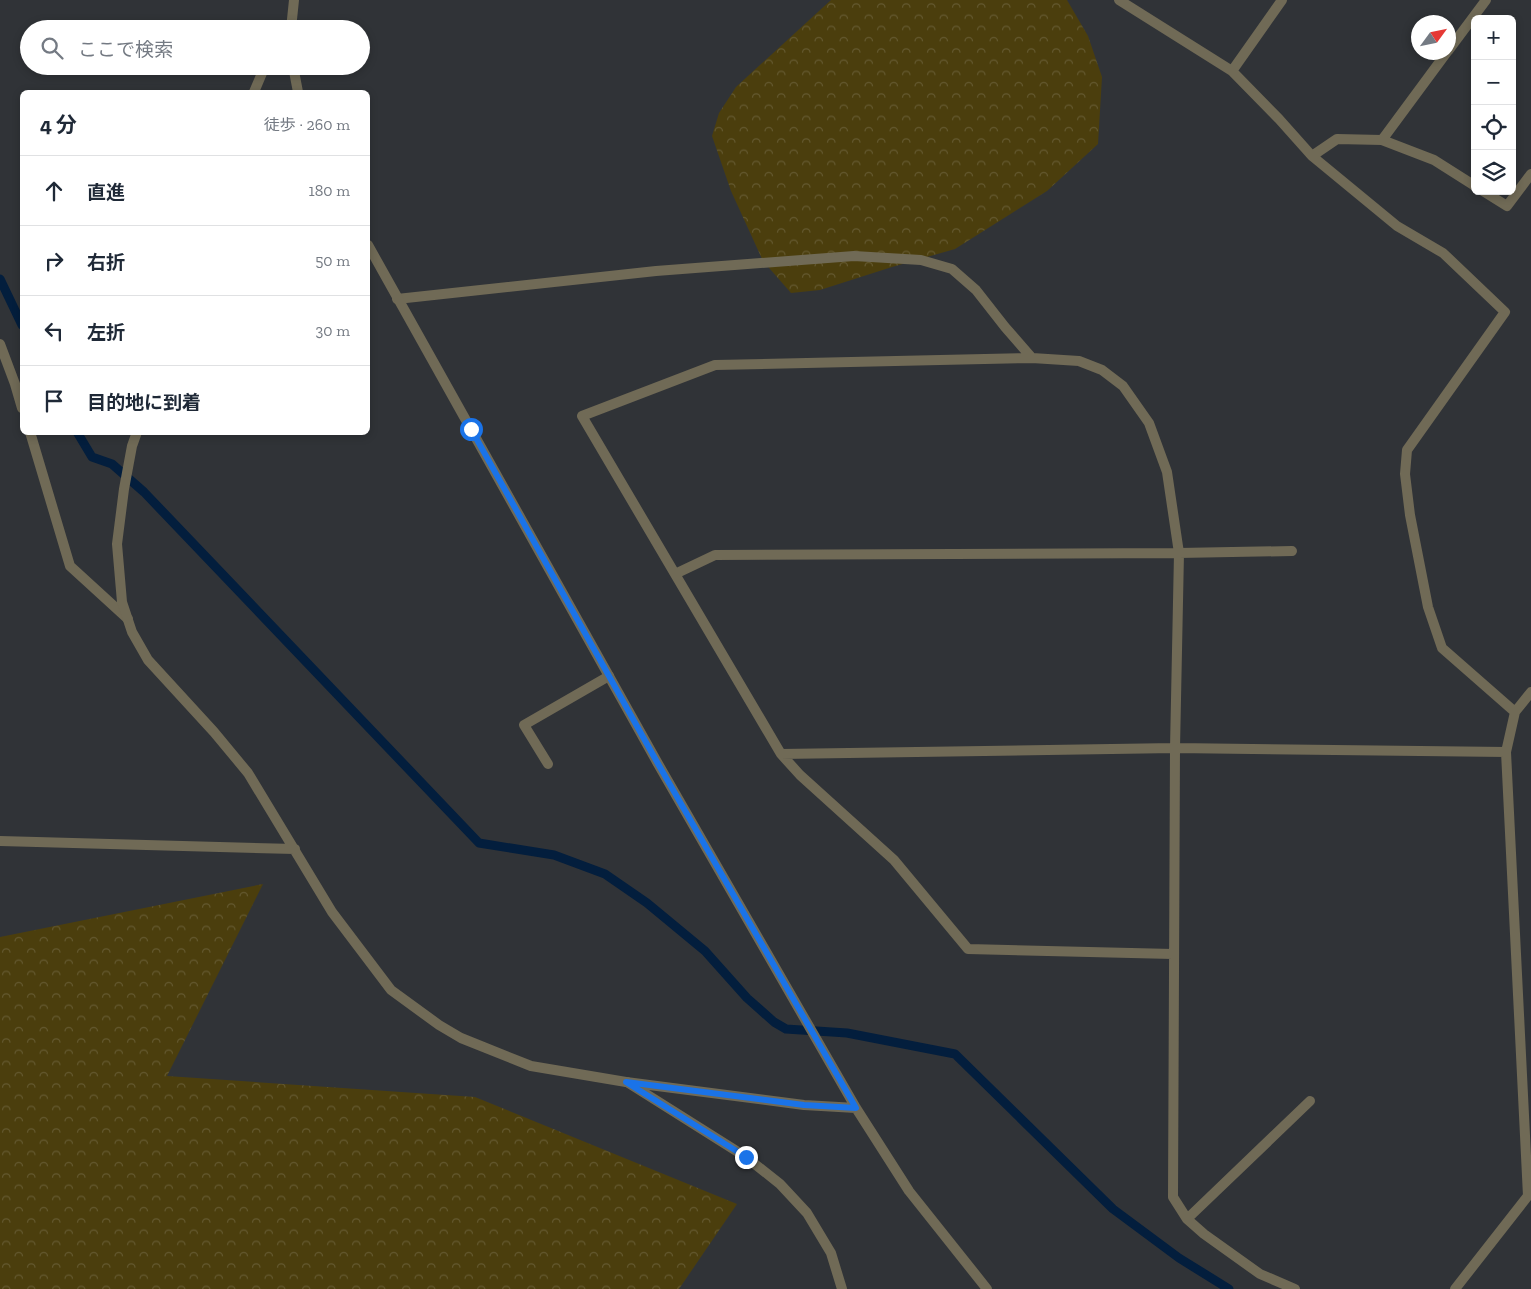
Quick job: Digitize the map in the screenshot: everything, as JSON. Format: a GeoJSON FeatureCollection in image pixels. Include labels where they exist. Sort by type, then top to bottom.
{"type":"FeatureCollection","features":[{"type":"Feature","properties":{"kind":"street"},"geometry":{"type":"LineString","coordinates":[[291,20],[294,0]]}},
{"type":"Feature","properties":{"kind":"street"},"geometry":{"type":"LineString","coordinates":[[1119,0],[1232,71],[1312,156],[1397,226],[1443,253],[1505,312],[1407,450],[1405,474],[1410,514],[1428,607],[1442,648],[1515,712]]}},
{"type":"Feature","properties":{"kind":"street"},"geometry":{"type":"LineString","coordinates":[[1232,71],[1282,0]]}},
{"type":"Feature","properties":{"kind":"street"},"geometry":{"type":"LineString","coordinates":[[1456,41],[1486,0]]}},
{"type":"Feature","properties":{"kind":"street"},"geometry":{"type":"LineString","coordinates":[[1382,140],[1442,60]]}},
{"type":"Feature","properties":{"kind":"street"},"geometry":{"type":"LineString","coordinates":[[255,90],[261,75]]}},
{"type":"Feature","properties":{"kind":"street"},"geometry":{"type":"LineString","coordinates":[[295,75],[298,90]]}},
{"type":"Feature","properties":{"kind":"street"},"geometry":{"type":"LineString","coordinates":[[1312,156],[1337,139],[1382,140],[1434,160],[1471,183]]}},
{"type":"Feature","properties":{"kind":"street"},"geometry":{"type":"LineString","coordinates":[[1516,194],[1531,174]]}},
{"type":"Feature","properties":{"kind":"street"},"geometry":{"type":"LineString","coordinates":[[1489,195],[1507,206],[1515,195]]}},
{"type":"Feature","properties":{"kind":"street"},"geometry":{"type":"LineString","coordinates":[[370,249],[609,676],[856,1108],[909,1191],[987,1289]]}},
{"type":"Feature","properties":{"kind":"street"},"geometry":{"type":"LineString","coordinates":[[397,299],[656,271],[854,256],[921,260],[952,269],[976,290],[1032,358]]}},
{"type":"Feature","properties":{"kind":"street"},"geometry":{"type":"LineString","coordinates":[[0,344],[20,401]]}},
{"type":"Feature","properties":{"kind":"street"},"geometry":{"type":"LineString","coordinates":[[1173,954],[968,949],[894,860],[800,775],[781,754],[582,416],[715,365],[1032,358],[1079,361],[1102,370],[1123,386],[1149,424],[1167,472],[1179,553],[1173,954],[1173,1197],[1187,1219],[1204,1234],[1260,1274],[1295,1289]]}},
{"type":"Feature","properties":{"kind":"street"},"geometry":{"type":"LineString","coordinates":[[31,435],[70,566],[128,619]]}},
{"type":"Feature","properties":{"kind":"street"},"geometry":{"type":"LineString","coordinates":[[136,435],[126,480],[117,544],[122,602],[132,632],[148,660],[214,732],[248,773],[332,912],[390,990],[461,1038],[530,1066],[626,1082],[804,1105],[856,1108]]}},
{"type":"Feature","properties":{"kind":"street"},"geometry":{"type":"LineString","coordinates":[[675,574],[715,555],[1292,551]]}},
{"type":"Feature","properties":{"kind":"street"},"geometry":{"type":"LineString","coordinates":[[548,764],[524,726],[609,676]]}},
{"type":"Feature","properties":{"kind":"street"},"geometry":{"type":"LineString","coordinates":[[1455,1289],[1530,1194],[1506,752],[1515,712],[1531,692]]}},
{"type":"Feature","properties":{"kind":"street"},"geometry":{"type":"LineString","coordinates":[[781,754],[1175,748],[1506,752]]}},
{"type":"Feature","properties":{"kind":"street"},"geometry":{"type":"LineString","coordinates":[[0,841],[295,849]]}},
{"type":"Feature","properties":{"kind":"street"},"geometry":{"type":"LineString","coordinates":[[626,1082],[746,1157],[780,1184],[807,1213],[831,1253],[842,1289]]}},
{"type":"Feature","properties":{"kind":"street"},"geometry":{"type":"LineString","coordinates":[[1187,1219],[1310,1101]]}},
{"type":"Feature","properties":{"kind":"green space"},"geometry":{"type":"Polygon","coordinates":[[[831,0],[1067,0],[1088,36],[1102,77],[1098,144],[1047,191],[955,249],[820,290],[791,293],[763,261],[731,191],[712,136],[719,113],[736,87],[831,0]]]}},
{"type":"Feature","properties":{"kind":"green space"},"geometry":{"type":"Polygon","coordinates":[[[263,884],[167,1076],[475,1097],[737,1204],[679,1289],[0,1289],[0,937],[263,884]]]}},
{"type":"Feature","properties":{"kind":"waterway"},"geometry":{"type":"LineString","coordinates":[[0,279],[20,321]]}},
{"type":"Feature","properties":{"kind":"waterway"},"geometry":{"type":"LineString","coordinates":[[79,435],[92,457],[112,464],[144,492],[479,843],[554,855],[605,874],[647,903],[705,951],[747,998],[774,1022],[786,1029],[847,1033],[955,1054],[1113,1209],[1179,1258],[1229,1289]]}},
{"type":"Feature","properties":{"kind":"route"},"geometry":{"type":"LineString","coordinates":[[471,429],[657,762],[856,1108],[804,1105],[626,1082],[746,1157]]}}]}
